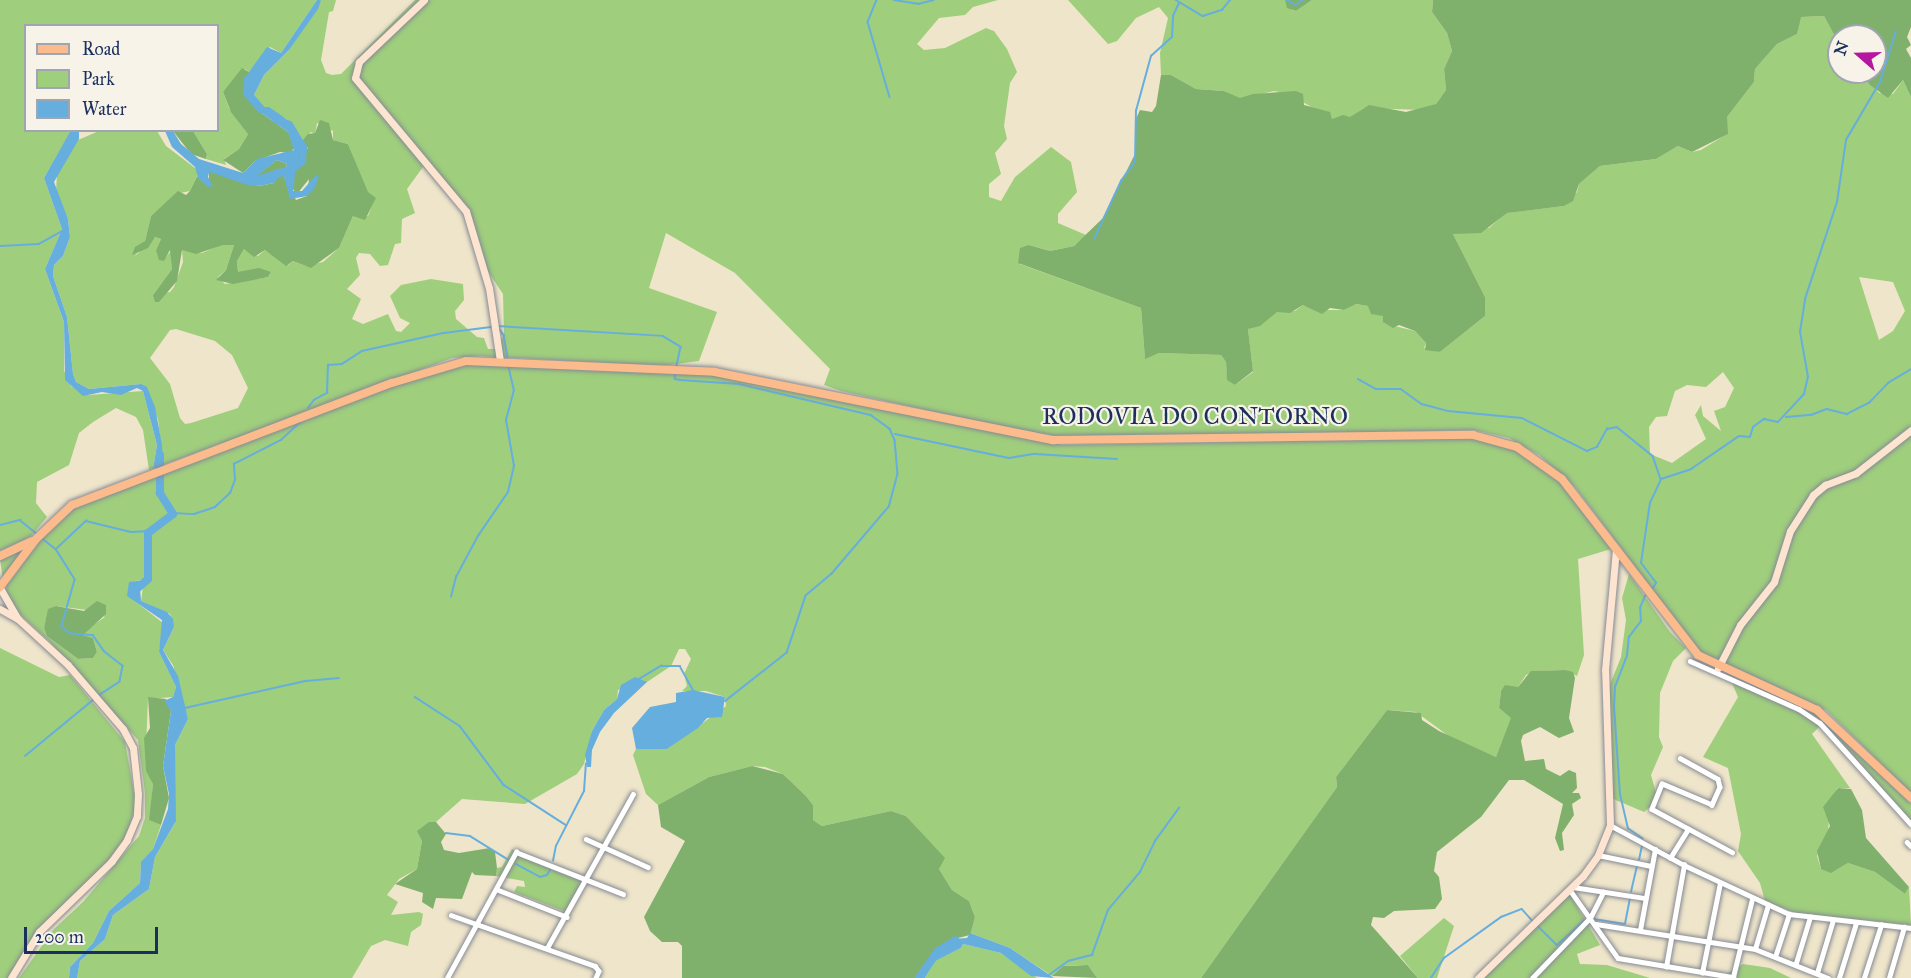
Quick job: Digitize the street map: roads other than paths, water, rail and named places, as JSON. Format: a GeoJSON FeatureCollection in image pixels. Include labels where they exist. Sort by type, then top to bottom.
{"type":"FeatureCollection","features":[{"type":"Feature","properties":{"kind":"main road","name":"RODOVIA DO CONTORNO"},"geometry":{"type":"LineString","coordinates":[[36,539],[72,505],[439,367],[500,361],[715,372],[1053,440],[1457,434],[1492,438],[1531,455],[1562,479],[1689,647],[1718,668],[1817,710],[1911,798]]}},
{"type":"Feature","properties":{"kind":"main road"},"geometry":{"type":"LineString","coordinates":[[0,556],[36,539]]}},
{"type":"Feature","properties":{"kind":"main road"},"geometry":{"type":"LineString","coordinates":[[0,588],[36,539]]}},
{"type":"Feature","properties":{"kind":"street"},"geometry":{"type":"LineString","coordinates":[[424,0],[359,62],[355,78],[466,211],[489,288],[500,361]]}},
{"type":"Feature","properties":{"kind":"street"},"geometry":{"type":"LineString","coordinates":[[1718,668],[1740,626],[1774,582],[1790,531],[1813,495],[1825,485],[1856,473],[1911,430]]}},
{"type":"Feature","properties":{"kind":"street"},"geometry":{"type":"LineString","coordinates":[[1478,978],[1571,889],[1598,855],[1610,825],[1605,670],[1616,549]]}},
{"type":"Feature","properties":{"kind":"street"},"geometry":{"type":"LineString","coordinates":[[0,588],[18,619]]}},
{"type":"Feature","properties":{"kind":"street"},"geometry":{"type":"LineString","coordinates":[[0,609],[18,619],[68,665],[129,737],[138,794],[137,816],[127,840],[112,861],[39,932],[10,978]]}},
{"type":"Feature","properties":{"kind":"street"},"geometry":{"type":"LineString","coordinates":[[1690,662],[1799,709],[1821,723],[1911,824]]}},
{"type":"Feature","properties":{"kind":"street"},"geometry":{"type":"LineString","coordinates":[[1680,758],[1718,779],[1720,787],[1712,805],[1662,784],[1653,810],[1732,852]]}},
{"type":"Feature","properties":{"kind":"street"},"geometry":{"type":"LineString","coordinates":[[547,948],[567,917],[633,794]]}},
{"type":"Feature","properties":{"kind":"street"},"geometry":{"type":"LineString","coordinates":[[1610,825],[1684,866],[1789,914],[1911,928]]}},
{"type":"Feature","properties":{"kind":"street"},"geometry":{"type":"LineString","coordinates":[[1670,858],[1688,829]]}},
{"type":"Feature","properties":{"kind":"street"},"geometry":{"type":"LineString","coordinates":[[586,839],[648,867]]}},
{"type":"Feature","properties":{"kind":"street"},"geometry":{"type":"LineString","coordinates":[[1640,930],[1655,849]]}},
{"type":"Feature","properties":{"kind":"street"},"geometry":{"type":"LineString","coordinates":[[450,977],[512,857],[520,851],[623,894]]}},
{"type":"Feature","properties":{"kind":"street"},"geometry":{"type":"LineString","coordinates":[[1598,855],[1651,866]]}},
{"type":"Feature","properties":{"kind":"street"},"geometry":{"type":"LineString","coordinates":[[1666,967],[1684,866]]}},
{"type":"Feature","properties":{"kind":"street"},"geometry":{"type":"LineString","coordinates":[[1702,973],[1710,944],[1720,883]]}},
{"type":"Feature","properties":{"kind":"street"},"geometry":{"type":"LineString","coordinates":[[1571,889],[1645,898]]}},
{"type":"Feature","properties":{"kind":"street"},"geometry":{"type":"LineString","coordinates":[[1571,889],[1618,958],[1702,973],[1734,976],[1752,899]]}},
{"type":"Feature","properties":{"kind":"street"},"geometry":{"type":"LineString","coordinates":[[496,890],[567,917]]}},
{"type":"Feature","properties":{"kind":"street"},"geometry":{"type":"LineString","coordinates":[[1532,978],[1590,918],[1603,892]]}},
{"type":"Feature","properties":{"kind":"street"},"geometry":{"type":"LineString","coordinates":[[1755,949],[1768,905]]}},
{"type":"Feature","properties":{"kind":"street"},"geometry":{"type":"LineString","coordinates":[[1776,954],[1789,914]]}},
{"type":"Feature","properties":{"kind":"street"},"geometry":{"type":"LineString","coordinates":[[451,915],[598,968],[596,978]]}},
{"type":"Feature","properties":{"kind":"street"},"geometry":{"type":"LineString","coordinates":[[1796,963],[1810,917]]}},
{"type":"Feature","properties":{"kind":"street"},"geometry":{"type":"LineString","coordinates":[[1817,973],[1833,920]]}},
{"type":"Feature","properties":{"kind":"street"},"geometry":{"type":"LineString","coordinates":[[1839,978],[1856,923]]}},
{"type":"Feature","properties":{"kind":"street"},"geometry":{"type":"LineString","coordinates":[[1596,924],[1710,944],[1755,949],[1776,954],[1828,978]]}},
{"type":"Feature","properties":{"kind":"street"},"geometry":{"type":"LineString","coordinates":[[1864,978],[1881,925]]}},
{"type":"Feature","properties":{"kind":"street"},"geometry":{"type":"LineString","coordinates":[[1889,978],[1904,927]]}},
{"type":"Feature","properties":{"kind":"water"},"geometry":{"type":"Polygon","coordinates":[[[317,0],[321,0],[318,9],[289,50],[264,75],[254,95],[261,107],[269,107],[285,118],[308,147],[297,158],[293,191],[302,191],[316,175],[319,177],[314,189],[307,196],[290,199],[284,177],[287,164],[277,160],[254,178],[255,182],[262,182],[275,170],[280,176],[274,183],[259,186],[210,169],[208,177],[213,186],[208,187],[198,178],[195,167],[172,147],[165,132],[174,132],[181,144],[199,159],[243,173],[257,159],[294,150],[288,132],[256,109],[249,93],[249,72],[267,47],[281,53],[317,0]]]}},
{"type":"Feature","properties":{"kind":"water"},"geometry":{"type":"Polygon","coordinates":[[[70,132],[79,132],[79,139],[54,182],[68,219],[70,237],[63,256],[54,265],[53,276],[67,317],[73,374],[76,382],[89,389],[141,384],[147,387],[155,407],[162,445],[163,465],[153,469],[157,445],[143,391],[137,388],[121,395],[102,392],[83,396],[65,380],[64,322],[45,269],[62,229],[44,178],[70,132]]]}},
{"type":"Feature","properties":{"kind":"water"},"geometry":{"type":"Polygon","coordinates":[[[144,580],[148,584],[140,589],[141,601],[167,612],[173,619],[174,627],[163,650],[178,676],[188,719],[175,745],[176,821],[155,857],[149,889],[113,915],[105,939],[80,961],[77,978],[69,978],[70,967],[93,943],[109,911],[140,883],[141,862],[153,849],[168,809],[169,794],[163,766],[171,711],[164,701],[173,697],[176,687],[159,652],[162,620],[127,596],[129,582],[144,580]]]}},
{"type":"Feature","properties":{"kind":"water"},"geometry":{"type":"Polygon","coordinates":[[[635,677],[647,682],[614,713],[600,732],[592,750],[591,767],[587,767],[585,755],[592,731],[604,710],[617,699],[621,685],[635,677]]]}},
{"type":"Feature","properties":{"kind":"water"},"geometry":{"type":"Polygon","coordinates":[[[693,690],[725,697],[722,717],[707,718],[698,728],[667,749],[636,749],[632,728],[650,707],[676,702],[676,693],[693,690]]]}},
{"type":"Feature","properties":{"kind":"water"},"geometry":{"type":"Polygon","coordinates":[[[970,933],[1010,948],[1054,978],[1031,976],[1001,953],[963,944],[961,948],[933,962],[925,978],[919,978],[929,958],[954,939],[967,938],[970,933]]]}},
{"type":"Feature","properties":{"kind":"waterway"},"geometry":{"type":"LineString","coordinates":[[877,0],[868,22],[890,97]]}},
{"type":"Feature","properties":{"kind":"waterway"},"geometry":{"type":"LineString","coordinates":[[894,0],[918,4],[934,0]]}},
{"type":"Feature","properties":{"kind":"waterway"},"geometry":{"type":"LineString","coordinates":[[1176,0],[1203,16],[1222,10],[1230,0]]}},
{"type":"Feature","properties":{"kind":"waterway"},"geometry":{"type":"LineString","coordinates":[[1287,0],[1296,5],[1302,0]]}},
{"type":"Feature","properties":{"kind":"waterway"},"geometry":{"type":"LineString","coordinates":[[1094,239],[1121,181],[1135,162],[1136,111],[1151,56],[1172,37],[1173,16],[1179,3]]}},
{"type":"Feature","properties":{"kind":"waterway"},"geometry":{"type":"LineString","coordinates":[[1653,588],[1656,583],[1641,563],[1650,503],[1661,479],[1691,469],[1739,436],[1750,437],[1753,427],[1764,419],[1778,422],[1804,394],[1808,377],[1800,332],[1805,299],[1837,202],[1846,140],[1880,82],[1896,31]]}},
{"type":"Feature","properties":{"kind":"waterway"},"geometry":{"type":"LineString","coordinates":[[257,72],[248,80],[247,93],[261,109]]}},
{"type":"Feature","properties":{"kind":"waterway"},"geometry":{"type":"LineString","coordinates":[[199,164],[251,182],[292,169],[302,161],[303,148],[289,125],[277,120]]}},
{"type":"Feature","properties":{"kind":"waterway"},"geometry":{"type":"LineString","coordinates":[[0,246],[39,244],[64,230]]}},
{"type":"Feature","properties":{"kind":"waterway"},"geometry":{"type":"LineString","coordinates":[[497,326],[663,336],[681,347],[677,366]]}},
{"type":"Feature","properties":{"kind":"waterway"},"geometry":{"type":"LineString","coordinates":[[308,408],[314,400],[327,393],[328,365],[342,364],[362,351],[444,333],[491,327]]}},
{"type":"Feature","properties":{"kind":"waterway"},"geometry":{"type":"LineString","coordinates":[[498,327],[504,335],[508,357]]}},
{"type":"Feature","properties":{"kind":"waterway"},"geometry":{"type":"LineString","coordinates":[[451,597],[456,577],[478,536],[508,492],[514,466],[506,420],[514,391],[508,365]]}},
{"type":"Feature","properties":{"kind":"waterway"},"geometry":{"type":"LineString","coordinates":[[1786,417],[1811,415],[1827,409],[1847,414],[1869,403],[1888,383],[1911,369]]}},
{"type":"Feature","properties":{"kind":"waterway"},"geometry":{"type":"LineString","coordinates":[[676,374],[675,379],[739,384],[871,415],[890,429],[895,440],[898,474],[889,507],[832,574],[806,596],[787,653],[726,701]]}},
{"type":"Feature","properties":{"kind":"waterway"},"geometry":{"type":"LineString","coordinates":[[1358,379],[1376,389],[1401,389],[1422,404],[1448,411],[1522,418],[1587,451],[1597,447],[1607,429],[1617,427],[1653,456],[1661,479]]}},
{"type":"Feature","properties":{"kind":"waterway"},"geometry":{"type":"LineString","coordinates":[[173,513],[194,514],[215,507],[230,493],[235,480],[234,464],[281,440],[300,422]]}},
{"type":"Feature","properties":{"kind":"waterway"},"geometry":{"type":"LineString","coordinates":[[895,434],[1009,458],[1035,454],[1117,459]]}},
{"type":"Feature","properties":{"kind":"waterway"},"geometry":{"type":"LineString","coordinates":[[138,588],[148,579],[148,533],[173,514],[160,493],[160,455]]}},
{"type":"Feature","properties":{"kind":"waterway"},"geometry":{"type":"LineString","coordinates":[[0,525],[20,520],[36,533]]}},
{"type":"Feature","properties":{"kind":"waterway"},"geometry":{"type":"LineString","coordinates":[[57,548],[86,521],[131,532],[150,531]]}},
{"type":"Feature","properties":{"kind":"waterway"},"geometry":{"type":"LineString","coordinates":[[43,539],[56,549],[75,580],[62,626],[69,633],[93,635],[104,651],[123,666],[120,682],[100,695]]}},
{"type":"Feature","properties":{"kind":"waterway"},"geometry":{"type":"LineString","coordinates":[[1643,839],[1628,829],[1620,795],[1614,707],[1615,687],[1627,655],[1629,637],[1641,621],[1640,608],[1645,596]]}},
{"type":"Feature","properties":{"kind":"waterway"},"geometry":{"type":"LineString","coordinates":[[639,679],[661,666],[680,666],[694,691]]}},
{"type":"Feature","properties":{"kind":"waterway"},"geometry":{"type":"LineString","coordinates":[[185,708],[306,681],[339,678]]}},
{"type":"Feature","properties":{"kind":"waterway"},"geometry":{"type":"LineString","coordinates":[[415,697],[460,726],[504,785],[566,825]]}},
{"type":"Feature","properties":{"kind":"waterway"},"geometry":{"type":"LineString","coordinates":[[25,756],[93,700]]}},
{"type":"Feature","properties":{"kind":"waterway"},"geometry":{"type":"LineString","coordinates":[[553,861],[556,846],[584,791],[586,764]]}},
{"type":"Feature","properties":{"kind":"waterway"},"geometry":{"type":"LineString","coordinates":[[1049,975],[1068,961],[1092,955],[1108,910],[1140,872],[1155,841],[1179,808]]}},
{"type":"Feature","properties":{"kind":"waterway"},"geometry":{"type":"LineString","coordinates":[[446,833],[470,836],[509,860]]}},
{"type":"Feature","properties":{"kind":"waterway"},"geometry":{"type":"LineString","coordinates":[[1639,860],[1642,846]]}},
{"type":"Feature","properties":{"kind":"waterway"},"geometry":{"type":"LineString","coordinates":[[516,864],[540,877],[547,875],[551,868]]}},
{"type":"Feature","properties":{"kind":"waterway"},"geometry":{"type":"LineString","coordinates":[[1631,892],[1637,867]]}},
{"type":"Feature","properties":{"kind":"waterway"},"geometry":{"type":"LineString","coordinates":[[1594,919],[1625,924],[1630,899]]}},
{"type":"Feature","properties":{"kind":"waterway"},"geometry":{"type":"LineString","coordinates":[[1431,978],[1444,958],[1501,917],[1522,909],[1532,920]]}},
{"type":"Feature","properties":{"kind":"waterway"},"geometry":{"type":"LineString","coordinates":[[1537,925],[1557,945],[1584,921]]}},
{"type":"Feature","properties":{"kind":"waterway"},"geometry":{"type":"LineString","coordinates":[[919,978],[937,952],[956,940]]}}]}
